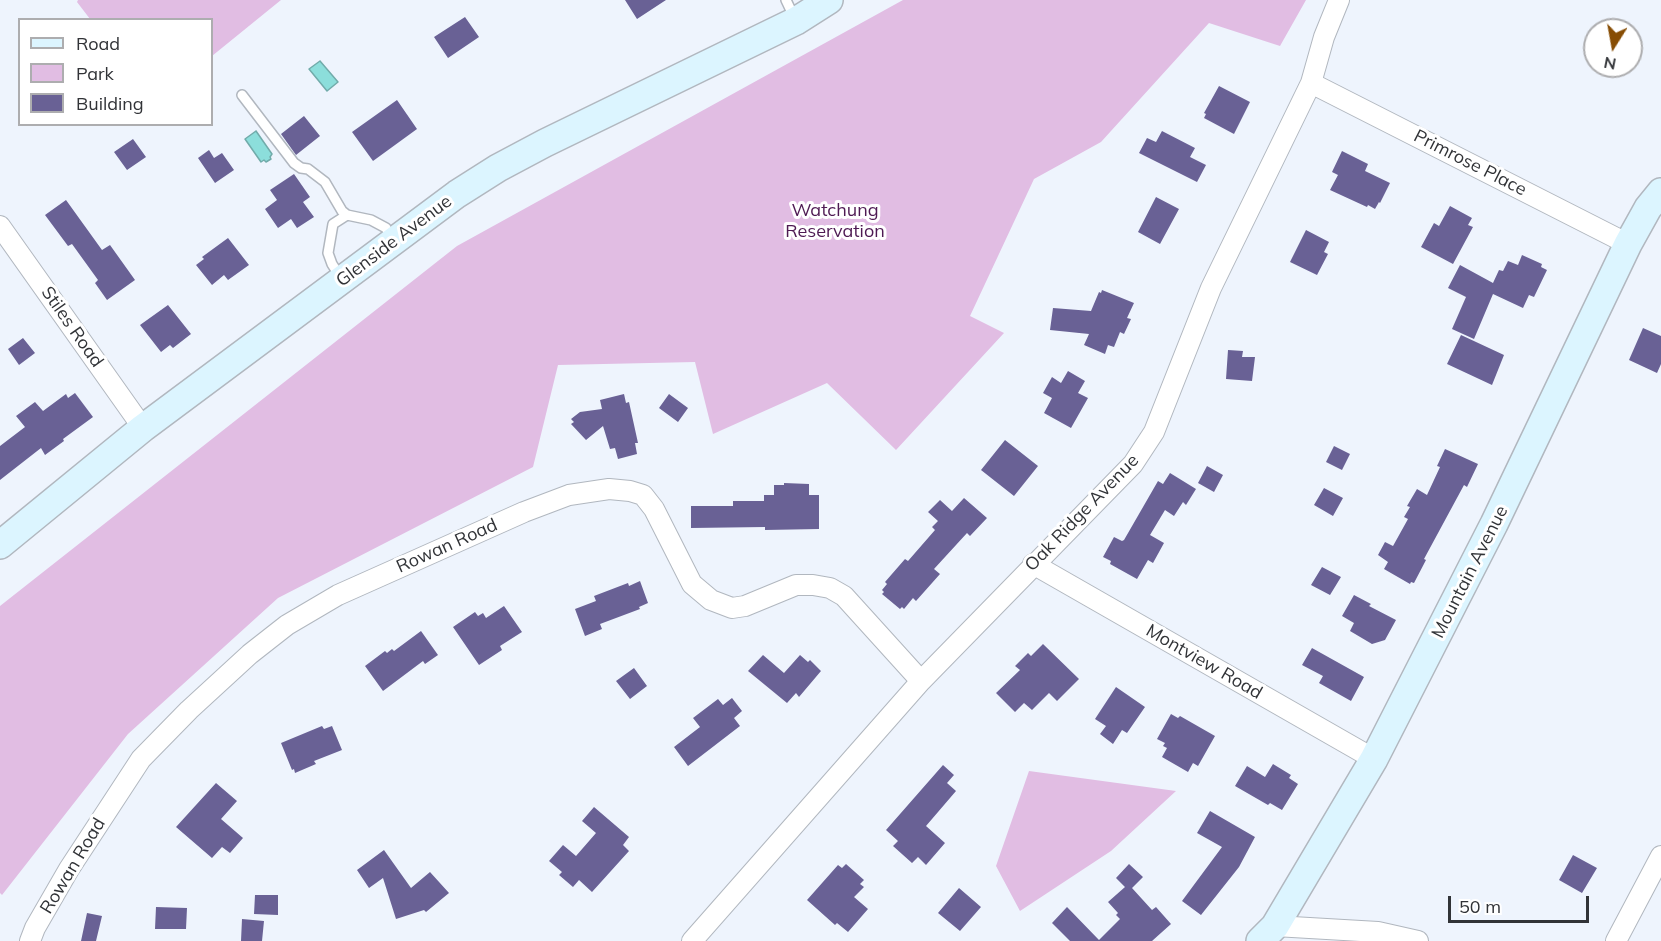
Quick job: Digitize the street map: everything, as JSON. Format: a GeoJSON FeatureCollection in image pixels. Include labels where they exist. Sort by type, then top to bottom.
{"type":"FeatureCollection","features":[{"type":"Feature","properties":{"kind":"main road","name":"Glenside Avenue"},"geometry":{"type":"LineString","coordinates":[[0,545],[143,428],[457,194],[498,168],[791,11],[829,0]]}},
{"type":"Feature","properties":{"kind":"main road","name":"Mountain Avenue"},"geometry":{"type":"LineString","coordinates":[[1267,933],[1374,759],[1494,524],[1628,244],[1648,208],[1661,192]]}},
{"type":"Feature","properties":{"kind":"street","name":"Oak Ridge Avenue"},"geometry":{"type":"LineString","coordinates":[[692,941],[921,681],[1133,464],[1154,432],[1211,288],[1311,83],[1324,37],[1339,0]]}},
{"type":"Feature","properties":{"kind":"street","name":"Primrose Place"},"geometry":{"type":"LineString","coordinates":[[1311,83],[1628,244]]}},
{"type":"Feature","properties":{"kind":"street","name":"Stiles Road"},"geometry":{"type":"LineString","coordinates":[[0,226],[143,428]]}},
{"type":"Feature","properties":{"kind":"street","name":"Rowan Road"},"geometry":{"type":"LineString","coordinates":[[30,941],[69,869],[141,759],[189,710],[250,654],[287,625],[338,595],[524,512],[569,495],[609,489],[630,490],[643,495],[654,510],[692,584],[711,600],[732,608],[745,606],[796,585],[830,588],[844,596],[921,681]]}},
{"type":"Feature","properties":{"kind":"street","name":"Montview Road"},"geometry":{"type":"LineString","coordinates":[[1033,564],[1374,759]]}},
{"type":"Feature","properties":{"kind":"street"},"geometry":{"type":"LineString","coordinates":[[1616,941],[1661,856]]}},
{"type":"Feature","properties":{"kind":"street"},"geometry":{"type":"LineString","coordinates":[[1267,933],[1378,933],[1418,941]]}},
{"type":"Feature","properties":{"kind":"lane"},"geometry":{"type":"LineString","coordinates":[[242,95],[294,163],[301,168],[308,169],[325,182],[342,211],[347,215],[371,220],[386,228],[393,242]]}},
{"type":"Feature","properties":{"kind":"lane"},"geometry":{"type":"LineString","coordinates":[[342,280],[328,253],[333,224],[347,215]]}},
{"type":"Feature","properties":{"kind":"green space"},"geometry":{"type":"Polygon","coordinates":[[[78,0],[281,0],[213,55],[213,18],[89,18],[77,2],[78,0]]]}},
{"type":"Feature","properties":{"kind":"green space","name":"Watchung Reservation"},"geometry":{"type":"Polygon","coordinates":[[[903,0],[1306,0],[1280,46],[1209,23],[1101,142],[1034,179],[970,316],[1004,333],[896,450],[827,383],[713,434],[695,362],[558,365],[533,467],[278,598],[128,734],[2,895],[0,893],[0,606],[457,246],[903,0]]]}},
{"type":"Feature","properties":{"kind":"green space"},"geometry":{"type":"Polygon","coordinates":[[[1029,771],[1176,791],[1111,851],[1020,911],[996,866],[1029,771]]]}},
{"type":"Feature","properties":{"kind":"shaded area"},"geometry":{"type":"Polygon","coordinates":[[[320,61],[338,82],[327,91],[309,69],[320,61]]]}},
{"type":"Feature","properties":{"kind":"shaded area"},"geometry":{"type":"Polygon","coordinates":[[[256,131],[272,154],[271,159],[266,162],[264,160],[261,162],[245,139],[256,131]]]}},
{"type":"Feature","properties":{"kind":"building"},"geometry":{"type":"Polygon","coordinates":[[[625,0],[666,0],[637,19],[625,0]]]}},
{"type":"Feature","properties":{"kind":"building"},"geometry":{"type":"Polygon","coordinates":[[[465,17],[479,37],[448,58],[434,37],[465,17]]]}},
{"type":"Feature","properties":{"kind":"building"},"geometry":{"type":"Polygon","coordinates":[[[1219,86],[1250,102],[1234,134],[1204,118],[1206,114],[1204,113],[1219,86]]]}},
{"type":"Feature","properties":{"kind":"building"},"geometry":{"type":"Polygon","coordinates":[[[397,100],[417,129],[373,161],[352,132],[397,100]]]}},
{"type":"Feature","properties":{"kind":"building"},"geometry":{"type":"Polygon","coordinates":[[[304,116],[320,136],[296,155],[281,134],[304,116]]]}},
{"type":"Feature","properties":{"kind":"building"},"geometry":{"type":"Polygon","coordinates":[[[1162,131],[1195,148],[1190,157],[1206,165],[1197,182],[1139,153],[1147,138],[1156,142],[1162,131]]]}},
{"type":"Feature","properties":{"kind":"building"},"geometry":{"type":"Polygon","coordinates":[[[133,139],[146,157],[127,170],[114,152],[133,139]]]}},
{"type":"Feature","properties":{"kind":"building"},"geometry":{"type":"Polygon","coordinates":[[[209,150],[214,158],[222,153],[234,170],[215,183],[198,158],[209,150]]]}},
{"type":"Feature","properties":{"kind":"building"},"geometry":{"type":"Polygon","coordinates":[[[1342,151],[1368,164],[1365,171],[1390,183],[1375,209],[1330,190],[1338,175],[1332,172],[1342,151]]]}},
{"type":"Feature","properties":{"kind":"building"},"geometry":{"type":"Polygon","coordinates":[[[294,174],[310,197],[303,202],[314,217],[297,228],[291,219],[278,228],[265,209],[277,200],[270,190],[294,174]]]}},
{"type":"Feature","properties":{"kind":"building"},"geometry":{"type":"Polygon","coordinates":[[[1156,197],[1179,209],[1160,244],[1138,232],[1156,197]]]}},
{"type":"Feature","properties":{"kind":"building"},"geometry":{"type":"Polygon","coordinates":[[[66,200],[102,250],[110,245],[135,280],[107,300],[95,283],[98,280],[72,244],[68,246],[45,215],[66,200]]]}},
{"type":"Feature","properties":{"kind":"building"},"geometry":{"type":"Polygon","coordinates":[[[1450,206],[1472,218],[1468,225],[1473,227],[1453,264],[1421,247],[1434,223],[1439,226],[1450,206]]]}},
{"type":"Feature","properties":{"kind":"building"},"geometry":{"type":"Polygon","coordinates":[[[1306,230],[1329,242],[1324,252],[1328,254],[1317,275],[1290,262],[1306,230]]]}},
{"type":"Feature","properties":{"kind":"building"},"geometry":{"type":"Polygon","coordinates":[[[228,238],[249,265],[228,280],[224,275],[212,285],[196,265],[204,259],[202,257],[228,238]]]}},
{"type":"Feature","properties":{"kind":"building"},"geometry":{"type":"Polygon","coordinates":[[[1522,255],[1542,264],[1541,267],[1547,270],[1534,297],[1529,295],[1523,308],[1493,294],[1474,339],[1452,329],[1466,297],[1448,288],[1460,265],[1493,283],[1499,270],[1503,271],[1508,261],[1518,265],[1522,255]]]}},
{"type":"Feature","properties":{"kind":"building"},"geometry":{"type":"Polygon","coordinates":[[[1102,290],[1134,303],[1127,318],[1131,319],[1124,334],[1120,332],[1114,347],[1108,345],[1105,354],[1084,345],[1089,334],[1050,330],[1053,308],[1091,311],[1102,290]]]}},
{"type":"Feature","properties":{"kind":"building"},"geometry":{"type":"Polygon","coordinates":[[[168,305],[191,334],[173,348],[170,345],[161,352],[140,325],[168,305]]]}},
{"type":"Feature","properties":{"kind":"building"},"geometry":{"type":"Polygon","coordinates":[[[1643,328],[1661,336],[1661,364],[1657,373],[1629,360],[1643,328]]]}},
{"type":"Feature","properties":{"kind":"building"},"geometry":{"type":"Polygon","coordinates":[[[1461,335],[1504,355],[1492,385],[1447,364],[1461,335]]]}},
{"type":"Feature","properties":{"kind":"building"},"geometry":{"type":"Polygon","coordinates":[[[23,338],[35,353],[19,365],[8,349],[23,338]]]}},
{"type":"Feature","properties":{"kind":"building"},"geometry":{"type":"Polygon","coordinates":[[[1228,350],[1243,351],[1242,357],[1255,357],[1252,381],[1226,379],[1228,350]]]}},
{"type":"Feature","properties":{"kind":"building"},"geometry":{"type":"Polygon","coordinates":[[[1068,371],[1085,381],[1078,393],[1088,398],[1071,428],[1044,413],[1052,398],[1043,393],[1052,377],[1061,383],[1068,371]]]}},
{"type":"Feature","properties":{"kind":"building"},"geometry":{"type":"Polygon","coordinates":[[[75,393],[93,417],[45,455],[41,448],[0,480],[0,446],[25,427],[16,416],[35,402],[43,411],[66,394],[68,398],[75,393]]]}},
{"type":"Feature","properties":{"kind":"building"},"geometry":{"type":"Polygon","coordinates":[[[624,394],[626,403],[629,402],[638,443],[635,443],[637,454],[618,459],[615,448],[610,449],[603,426],[586,440],[571,424],[574,422],[571,419],[580,412],[602,409],[600,400],[624,394]]]}},
{"type":"Feature","properties":{"kind":"building"},"geometry":{"type":"Polygon","coordinates":[[[669,394],[688,408],[678,422],[659,408],[669,394]]]}},
{"type":"Feature","properties":{"kind":"building"},"geometry":{"type":"Polygon","coordinates":[[[1005,440],[1038,466],[1014,496],[981,470],[1005,440]]]}},
{"type":"Feature","properties":{"kind":"building"},"geometry":{"type":"Polygon","coordinates":[[[1334,446],[1350,454],[1342,470],[1326,462],[1334,446]]]}},
{"type":"Feature","properties":{"kind":"building"},"geometry":{"type":"Polygon","coordinates":[[[1445,449],[1478,464],[1467,487],[1464,485],[1424,559],[1426,560],[1414,583],[1410,584],[1384,569],[1388,562],[1378,555],[1385,542],[1393,546],[1408,519],[1404,517],[1410,507],[1407,506],[1417,489],[1427,495],[1440,467],[1437,466],[1445,449]]]}},
{"type":"Feature","properties":{"kind":"building"},"geometry":{"type":"Polygon","coordinates":[[[1207,466],[1223,475],[1214,492],[1198,483],[1207,466]]]}},
{"type":"Feature","properties":{"kind":"building"},"geometry":{"type":"Polygon","coordinates":[[[1170,473],[1196,489],[1186,505],[1183,502],[1174,516],[1165,510],[1150,535],[1164,543],[1153,563],[1148,560],[1137,579],[1110,564],[1111,561],[1103,557],[1114,537],[1124,540],[1158,481],[1163,484],[1170,473]]]}},
{"type":"Feature","properties":{"kind":"building"},"geometry":{"type":"Polygon","coordinates":[[[784,483],[809,484],[809,495],[819,495],[819,529],[691,528],[691,506],[733,506],[733,501],[764,501],[764,495],[774,495],[774,485],[784,485],[784,483]]]}},
{"type":"Feature","properties":{"kind":"building"},"geometry":{"type":"Polygon","coordinates":[[[1324,488],[1343,498],[1333,516],[1314,505],[1324,488]]]}},
{"type":"Feature","properties":{"kind":"building"},"geometry":{"type":"Polygon","coordinates":[[[964,498],[987,518],[970,536],[967,533],[934,569],[940,574],[916,601],[913,598],[904,609],[902,607],[900,609],[882,594],[887,584],[885,582],[905,559],[908,561],[935,530],[932,527],[938,521],[928,512],[940,500],[952,511],[964,498]]]}},
{"type":"Feature","properties":{"kind":"building"},"geometry":{"type":"Polygon","coordinates":[[[1322,567],[1341,577],[1330,595],[1311,585],[1322,567]]]}},
{"type":"Feature","properties":{"kind":"building"},"geometry":{"type":"Polygon","coordinates":[[[640,581],[648,603],[639,607],[640,609],[600,624],[602,629],[585,636],[575,609],[596,601],[594,596],[628,583],[629,586],[640,581]]]}},
{"type":"Feature","properties":{"kind":"building"},"geometry":{"type":"Polygon","coordinates":[[[1354,595],[1396,620],[1385,640],[1372,644],[1350,631],[1354,623],[1342,616],[1354,595]]]}},
{"type":"Feature","properties":{"kind":"building"},"geometry":{"type":"Polygon","coordinates":[[[504,606],[522,632],[500,646],[502,650],[479,665],[453,627],[475,612],[478,616],[483,613],[486,618],[504,606]]]}},
{"type":"Feature","properties":{"kind":"building"},"geometry":{"type":"Polygon","coordinates":[[[421,631],[438,655],[425,664],[423,661],[383,691],[365,666],[385,651],[387,653],[392,649],[394,651],[421,631]]]}},
{"type":"Feature","properties":{"kind":"building"},"geometry":{"type":"Polygon","coordinates":[[[1043,644],[1079,679],[1057,701],[1049,693],[1032,710],[1024,703],[1015,712],[996,693],[1020,670],[1015,666],[1028,653],[1031,656],[1043,644]]]}},
{"type":"Feature","properties":{"kind":"building"},"geometry":{"type":"Polygon","coordinates":[[[1312,648],[1364,677],[1351,701],[1319,683],[1323,676],[1302,665],[1312,648]]]}},
{"type":"Feature","properties":{"kind":"building"},"geometry":{"type":"Polygon","coordinates":[[[763,655],[784,673],[800,655],[808,662],[810,660],[821,671],[799,697],[796,693],[787,703],[748,671],[763,655]]]}},
{"type":"Feature","properties":{"kind":"building"},"geometry":{"type":"Polygon","coordinates":[[[634,668],[647,686],[630,699],[616,681],[634,668]]]}},
{"type":"Feature","properties":{"kind":"building"},"geometry":{"type":"Polygon","coordinates":[[[1116,687],[1145,707],[1127,733],[1122,730],[1113,744],[1100,734],[1106,726],[1095,719],[1116,687]]]}},
{"type":"Feature","properties":{"kind":"building"},"geometry":{"type":"Polygon","coordinates":[[[732,698],[742,711],[734,718],[740,726],[688,766],[674,747],[700,727],[693,718],[718,699],[723,705],[732,698]]]}},
{"type":"Feature","properties":{"kind":"building"},"geometry":{"type":"Polygon","coordinates":[[[1171,714],[1178,718],[1180,716],[1215,736],[1198,766],[1193,763],[1188,772],[1162,757],[1167,748],[1163,746],[1165,743],[1157,739],[1171,714]]]}},
{"type":"Feature","properties":{"kind":"building"},"geometry":{"type":"Polygon","coordinates":[[[322,726],[324,729],[332,726],[342,750],[314,761],[316,764],[295,773],[281,743],[322,726]]]}},
{"type":"Feature","properties":{"kind":"building"},"geometry":{"type":"Polygon","coordinates":[[[1273,764],[1291,775],[1289,778],[1298,784],[1282,810],[1270,803],[1268,805],[1235,786],[1247,766],[1265,777],[1273,764]]]}},
{"type":"Feature","properties":{"kind":"building"},"geometry":{"type":"Polygon","coordinates":[[[943,765],[954,775],[947,783],[956,791],[926,826],[945,843],[926,865],[918,857],[912,863],[893,846],[898,841],[886,830],[943,765]]]}},
{"type":"Feature","properties":{"kind":"building"},"geometry":{"type":"Polygon","coordinates":[[[216,783],[237,801],[221,819],[243,838],[230,853],[222,847],[212,858],[176,827],[216,783]]]}},
{"type":"Feature","properties":{"kind":"building"},"geometry":{"type":"Polygon","coordinates":[[[594,807],[629,837],[623,845],[629,851],[592,892],[579,880],[573,887],[559,875],[562,872],[549,861],[563,845],[576,856],[596,833],[582,821],[594,807]]]}},
{"type":"Feature","properties":{"kind":"building"},"geometry":{"type":"Polygon","coordinates":[[[1210,811],[1255,837],[1239,867],[1201,915],[1182,901],[1222,847],[1197,833],[1210,811]]]}},
{"type":"Feature","properties":{"kind":"building"},"geometry":{"type":"Polygon","coordinates":[[[384,850],[411,888],[430,872],[449,893],[426,912],[424,910],[396,919],[383,878],[369,888],[357,870],[384,850]]]}},
{"type":"Feature","properties":{"kind":"building"},"geometry":{"type":"Polygon","coordinates":[[[1573,855],[1597,868],[1582,893],[1559,880],[1573,855]]]}},
{"type":"Feature","properties":{"kind":"building"},"geometry":{"type":"Polygon","coordinates":[[[846,864],[864,880],[860,884],[864,887],[854,897],[868,909],[848,932],[837,923],[835,925],[807,900],[838,865],[842,868],[846,864]]]}},
{"type":"Feature","properties":{"kind":"building"},"geometry":{"type":"Polygon","coordinates":[[[1129,864],[1143,877],[1132,888],[1152,910],[1156,907],[1171,924],[1152,941],[1070,941],[1052,923],[1067,907],[1099,940],[1120,919],[1116,915],[1118,913],[1108,902],[1125,887],[1116,878],[1129,864]]]}},
{"type":"Feature","properties":{"kind":"building"},"geometry":{"type":"Polygon","coordinates":[[[959,888],[981,907],[960,931],[938,913],[959,888]]]}},
{"type":"Feature","properties":{"kind":"building"},"geometry":{"type":"Polygon","coordinates":[[[255,895],[278,895],[278,915],[254,914],[255,895]]]}},
{"type":"Feature","properties":{"kind":"building"},"geometry":{"type":"Polygon","coordinates":[[[156,907],[187,908],[186,929],[155,929],[156,907]]]}},
{"type":"Feature","properties":{"kind":"building"},"geometry":{"type":"Polygon","coordinates":[[[87,913],[102,916],[96,941],[81,941],[87,913]]]}},
{"type":"Feature","properties":{"kind":"building"},"geometry":{"type":"Polygon","coordinates":[[[242,919],[264,921],[262,941],[241,941],[242,919]]]}}]}
